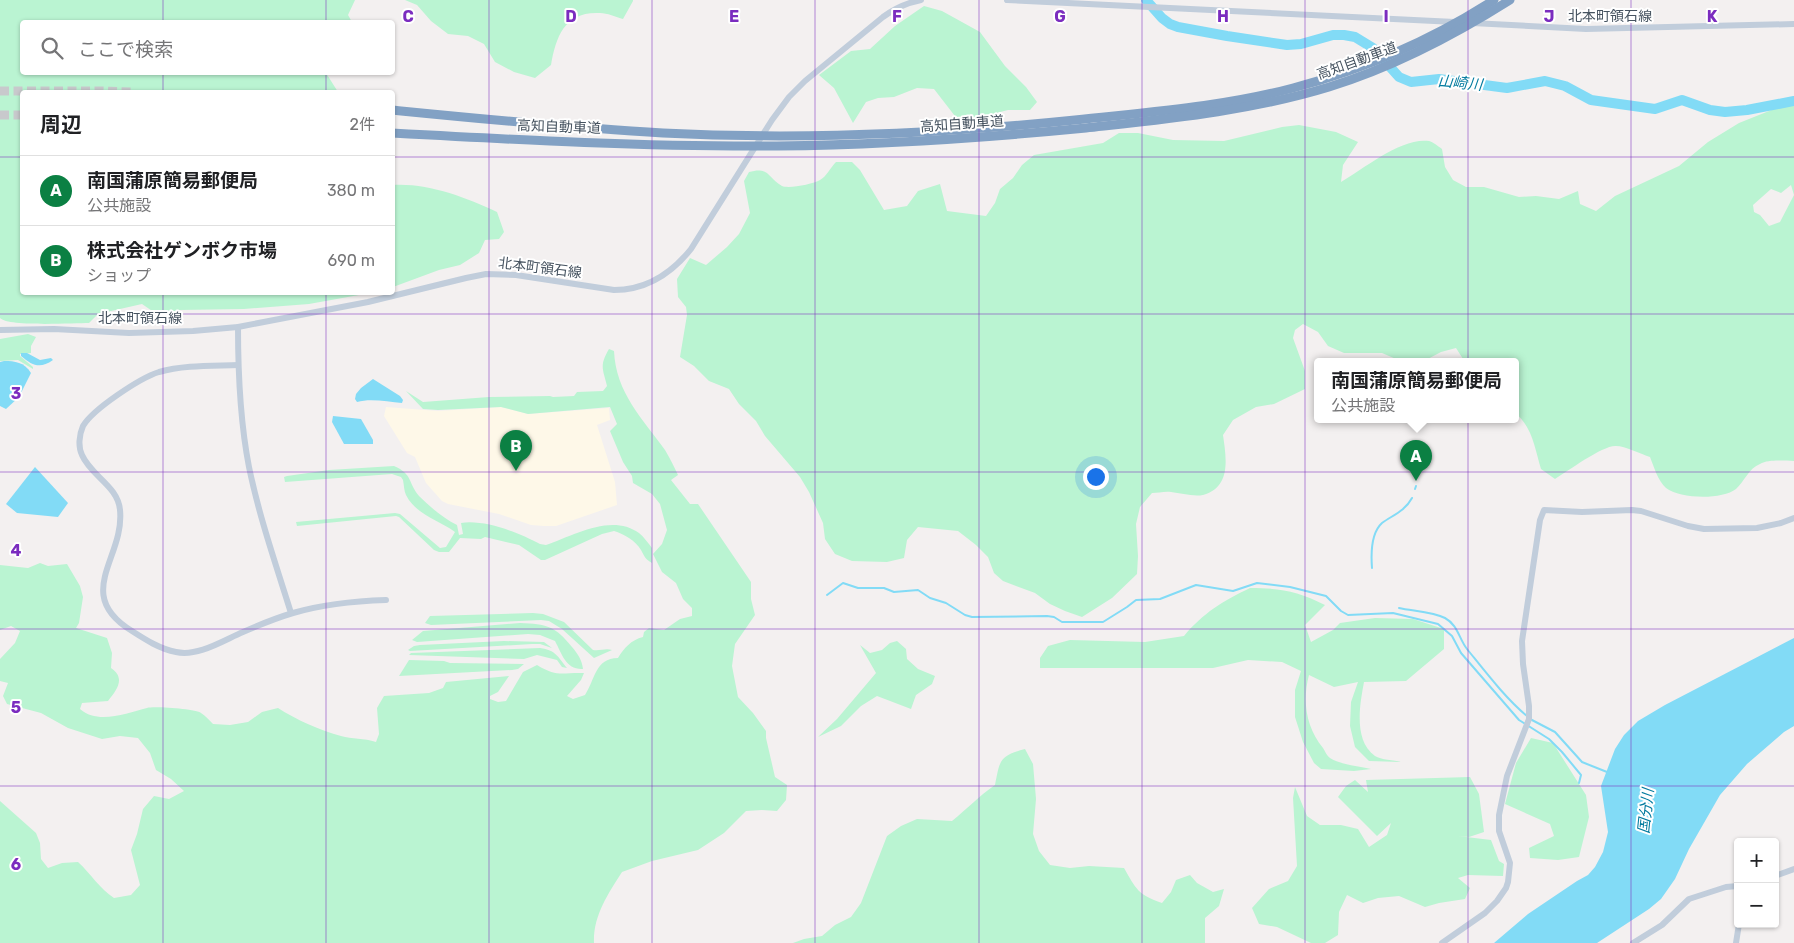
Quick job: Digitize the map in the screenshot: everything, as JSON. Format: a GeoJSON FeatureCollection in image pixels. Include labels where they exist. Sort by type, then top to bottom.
{"type":"FeatureCollection","features":[{"type":"Feature","properties":{"kind":"highway","name":"高知自動車道"},"geometry":{"type":"LineString","coordinates":[[395,133],[534,140],[778,146],[942,140],[1125,124],[1251,106],[1330,87],[1446,29],[1494,0]]}},
{"type":"Feature","properties":{"kind":"highway","name":"高知自動車道"},"geometry":{"type":"LineString","coordinates":[[395,110],[581,128],[665,133],[782,136],[942,131],[1040,124],[1202,105],[1258,96],[1367,69],[1416,53],[1450,36],[1510,0]]}},
{"type":"Feature","properties":{"kind":"main road","name":"北本町領石線"},"geometry":{"type":"LineString","coordinates":[[0,330],[54,328],[129,333],[238,327],[368,302],[486,274],[516,275],[614,290],[628,290],[650,284],[679,264],[691,249],[772,120],[789,97],[805,81],[883,17],[902,5],[921,0]]}},
{"type":"Feature","properties":{"kind":"main road","name":"北本町領石線"},"geometry":{"type":"LineString","coordinates":[[1006,0],[1586,29],[1794,24]]}},
{"type":"Feature","properties":{"kind":"main road"},"geometry":{"type":"LineString","coordinates":[[238,327],[238,365],[244,435],[249,467],[258,505],[291,613]]}},
{"type":"Feature","properties":{"kind":"main road"},"geometry":{"type":"LineString","coordinates":[[238,365],[158,372],[141,379],[102,406],[89,418],[83,427],[80,436],[82,455],[88,466],[114,494],[120,506],[121,518],[119,529],[105,575],[103,593],[105,604],[110,614],[119,623],[148,641],[178,653],[207,648],[258,625],[291,613],[354,600],[386,600]]}},
{"type":"Feature","properties":{"kind":"main road"},"geometry":{"type":"LineString","coordinates":[[1442,943],[1485,914],[1498,901],[1506,888],[1510,874],[1510,863],[1499,831],[1499,815],[1507,776],[1528,721],[1522,641],[1540,520],[1544,510],[1582,512],[1641,511],[1690,527],[1704,529],[1757,528],[1794,518]]}},
{"type":"Feature","properties":{"kind":"main road"},"geometry":{"type":"LineString","coordinates":[[1779,875],[1794,869]]}},
{"type":"Feature","properties":{"kind":"main road"},"geometry":{"type":"LineString","coordinates":[[1633,943],[1662,925],[1689,899],[1726,887],[1734,886]]}},
{"type":"Feature","properties":{"kind":"main road"},"geometry":{"type":"LineString","coordinates":[[1736,943],[1738,928]]}},
{"type":"Feature","properties":{"kind":"shaded area"},"geometry":{"type":"Polygon","coordinates":[[[386,407],[438,411],[501,407],[528,414],[609,408],[610,420],[597,425],[615,482],[617,505],[556,526],[544,526],[531,525],[499,514],[448,504],[442,501],[426,483],[415,457],[407,453],[384,416],[386,407]]]}},
{"type":"Feature","properties":{"kind":"green space"},"geometry":{"type":"Polygon","coordinates":[[[0,0],[355,0],[348,15],[351,20],[20,20],[20,75],[327,75],[337,90],[20,90],[20,295],[359,295],[309,304],[244,309],[179,310],[158,315],[142,304],[98,314],[89,323],[27,324],[5,321],[0,318],[0,0]]]}},
{"type":"Feature","properties":{"kind":"green space"},"geometry":{"type":"Polygon","coordinates":[[[405,0],[633,1],[623,19],[609,14],[588,13],[570,21],[559,35],[551,65],[535,78],[514,72],[495,62],[484,44],[468,36],[448,34],[431,21],[417,5],[405,0]]]}},
{"type":"Feature","properties":{"kind":"green space"},"geometry":{"type":"Polygon","coordinates":[[[924,6],[942,11],[980,32],[1005,66],[1026,87],[1037,102],[1030,110],[1008,110],[977,118],[958,120],[934,89],[917,88],[894,97],[878,98],[866,102],[853,123],[834,88],[819,75],[851,51],[870,49],[895,26],[924,6]]]}},
{"type":"Feature","properties":{"kind":"green space"},"geometry":{"type":"Polygon","coordinates":[[[1794,105],[1794,195],[1794,461],[1764,462],[1756,466],[1736,489],[1721,495],[1701,497],[1672,492],[1661,482],[1650,457],[1620,446],[1603,450],[1555,479],[1541,469],[1529,431],[1519,416],[1519,358],[1462,358],[1456,348],[1441,352],[1430,358],[1394,358],[1382,353],[1344,353],[1328,346],[1318,332],[1303,324],[1295,330],[1293,338],[1305,371],[1305,389],[1274,404],[1256,407],[1233,420],[1223,435],[1226,462],[1223,478],[1212,491],[1203,495],[1169,492],[1152,493],[1140,507],[1136,524],[1137,574],[1112,598],[1082,617],[1050,604],[1035,593],[1003,581],[994,573],[988,557],[958,531],[918,527],[907,540],[904,558],[887,562],[852,561],[835,554],[825,539],[823,523],[809,492],[800,477],[765,436],[756,421],[739,404],[729,389],[709,381],[694,366],[680,357],[687,315],[686,307],[678,297],[677,279],[690,258],[706,265],[739,234],[750,213],[744,181],[749,172],[765,172],[777,183],[785,187],[817,182],[824,177],[836,162],[852,162],[860,170],[884,210],[907,206],[918,191],[940,184],[947,211],[986,216],[995,203],[1000,189],[1034,155],[1103,143],[1119,133],[1138,133],[1173,140],[1224,141],[1282,127],[1299,125],[1336,132],[1358,142],[1343,165],[1341,182],[1395,149],[1418,141],[1429,141],[1442,149],[1445,167],[1453,180],[1466,187],[1484,187],[1519,197],[1536,196],[1559,199],[1578,191],[1580,204],[1596,211],[1615,196],[1679,166],[1708,142],[1739,123],[1774,109],[1794,105]],[[1791,185],[1781,193],[1771,189],[1753,205],[1754,212],[1760,215],[1769,226],[1780,222],[1794,195],[1791,185]]]}},
{"type":"Feature","properties":{"kind":"green space"},"geometry":{"type":"Polygon","coordinates":[[[395,185],[420,186],[446,192],[497,212],[504,232],[499,239],[485,240],[479,253],[460,265],[439,270],[395,286],[395,185]]]}},
{"type":"Feature","properties":{"kind":"green space"},"geometry":{"type":"Polygon","coordinates":[[[28,334],[36,337],[31,346],[31,353],[20,354],[20,356],[33,369],[18,360],[0,361],[0,339],[28,334]]]}},
{"type":"Feature","properties":{"kind":"green space"},"geometry":{"type":"Polygon","coordinates":[[[609,349],[614,351],[616,366],[625,392],[639,416],[665,450],[678,475],[671,480],[690,504],[698,504],[751,582],[751,599],[755,615],[735,644],[732,666],[738,697],[766,731],[775,777],[787,785],[786,800],[777,811],[746,811],[724,833],[698,850],[652,861],[622,872],[599,914],[594,933],[594,943],[0,943],[0,801],[36,833],[40,843],[41,859],[48,868],[62,863],[78,862],[114,898],[131,895],[140,885],[131,850],[143,809],[154,796],[169,799],[184,791],[171,779],[156,770],[150,753],[138,738],[120,736],[102,739],[68,728],[41,713],[7,704],[3,696],[8,683],[0,681],[0,659],[15,643],[20,631],[11,626],[0,630],[0,565],[28,568],[40,563],[48,566],[67,564],[80,586],[83,597],[79,623],[76,628],[107,638],[112,653],[111,668],[116,672],[119,680],[117,688],[108,701],[82,703],[80,709],[87,714],[95,716],[122,715],[151,707],[184,709],[201,713],[213,724],[230,725],[248,722],[262,712],[278,708],[325,731],[345,737],[376,742],[379,734],[377,708],[384,696],[429,693],[443,688],[446,682],[509,676],[498,692],[490,696],[490,699],[498,702],[506,701],[523,672],[537,665],[550,672],[560,674],[584,673],[581,680],[567,696],[573,699],[585,695],[600,666],[610,659],[618,658],[628,645],[643,637],[644,632],[649,628],[664,630],[680,619],[692,616],[692,608],[683,599],[676,583],[662,572],[653,554],[662,544],[667,530],[660,504],[652,494],[633,483],[632,476],[623,462],[610,431],[617,424],[610,407],[528,414],[501,407],[423,409],[406,391],[423,402],[489,397],[574,396],[577,392],[603,391],[607,386],[603,364],[609,349]]]}},
{"type":"Feature","properties":{"kind":"green space"},"geometry":{"type":"Polygon","coordinates":[[[394,466],[404,472],[423,500],[442,516],[457,525],[459,535],[463,534],[461,523],[480,523],[502,528],[546,545],[593,528],[617,525],[628,527],[643,536],[652,548],[652,563],[646,559],[633,541],[614,531],[602,534],[545,560],[541,560],[519,545],[485,537],[481,539],[460,538],[449,552],[439,552],[434,550],[396,516],[297,526],[296,522],[395,513],[400,514],[440,548],[446,547],[455,532],[416,508],[410,502],[404,490],[401,477],[392,474],[285,482],[284,477],[329,470],[394,466]]]}},
{"type":"Feature","properties":{"kind":"green space"},"geometry":{"type":"Polygon","coordinates":[[[1250,588],[1289,591],[1306,596],[1325,605],[1305,625],[1311,642],[1333,630],[1340,623],[1375,618],[1413,619],[1444,629],[1444,649],[1406,681],[1364,682],[1360,711],[1363,741],[1375,756],[1401,762],[1369,761],[1355,747],[1350,726],[1351,702],[1358,682],[1334,687],[1309,675],[1306,694],[1307,713],[1309,723],[1317,740],[1330,758],[1350,765],[1371,769],[1354,771],[1321,769],[1314,763],[1303,742],[1295,717],[1295,690],[1301,671],[1282,662],[1248,660],[1213,668],[1040,668],[1040,658],[1048,646],[1070,640],[1145,642],[1184,636],[1214,608],[1250,588]]]}},
{"type":"Feature","properties":{"kind":"green space"},"geometry":{"type":"Polygon","coordinates":[[[543,614],[564,622],[593,650],[612,650],[594,658],[562,629],[549,621],[431,625],[425,623],[430,616],[543,614]]]}},
{"type":"Feature","properties":{"kind":"green space"},"geometry":{"type":"Polygon","coordinates":[[[520,623],[544,625],[555,630],[576,652],[581,660],[583,669],[572,667],[562,656],[555,641],[540,635],[528,634],[417,642],[412,640],[423,631],[520,623]]]}},
{"type":"Feature","properties":{"kind":"green space"},"geometry":{"type":"Polygon","coordinates":[[[504,641],[544,642],[552,648],[540,644],[532,644],[408,650],[420,645],[504,641]]]}},
{"type":"Feature","properties":{"kind":"green space"},"geometry":{"type":"Polygon","coordinates":[[[897,641],[906,649],[907,659],[918,669],[935,676],[932,684],[916,695],[911,709],[877,696],[861,706],[841,726],[818,737],[837,719],[876,673],[860,645],[870,653],[882,650],[890,643],[897,641]]]}},
{"type":"Feature","properties":{"kind":"green space"},"geometry":{"type":"Polygon","coordinates":[[[540,648],[553,652],[567,668],[562,667],[557,660],[537,655],[524,659],[409,655],[411,653],[540,648]]]}},
{"type":"Feature","properties":{"kind":"green space"},"geometry":{"type":"Polygon","coordinates":[[[409,660],[444,661],[450,663],[524,664],[518,669],[512,670],[399,676],[409,660]]]}},
{"type":"Feature","properties":{"kind":"green space"},"geometry":{"type":"Polygon","coordinates":[[[1531,738],[1553,743],[1586,795],[1589,817],[1579,857],[1558,860],[1530,858],[1529,848],[1554,836],[1550,824],[1505,804],[1516,763],[1531,738]]]}},
{"type":"Feature","properties":{"kind":"green space"},"geometry":{"type":"Polygon","coordinates":[[[1025,749],[1033,764],[1036,799],[1033,834],[1039,851],[1050,865],[1070,868],[1089,866],[1124,868],[1138,890],[1162,903],[1171,892],[1176,880],[1190,875],[1197,883],[1213,892],[1224,889],[1219,906],[1205,918],[1205,943],[793,943],[822,936],[835,925],[851,917],[861,903],[887,836],[901,826],[917,819],[952,821],[995,785],[1000,764],[1005,757],[1025,749]]]}},
{"type":"Feature","properties":{"kind":"green space"},"geometry":{"type":"Polygon","coordinates":[[[1470,777],[1479,794],[1484,832],[1469,837],[1458,836],[1491,840],[1499,861],[1504,864],[1503,876],[1468,875],[1458,878],[1470,888],[1465,899],[1425,907],[1399,896],[1378,898],[1363,903],[1347,895],[1339,912],[1338,935],[1325,943],[1311,943],[1277,927],[1259,924],[1252,908],[1269,889],[1288,881],[1297,866],[1293,798],[1295,787],[1307,816],[1320,825],[1341,825],[1358,829],[1369,847],[1387,835],[1391,823],[1377,836],[1338,797],[1346,786],[1355,780],[1368,792],[1366,780],[1470,777]]]}},
{"type":"Feature","properties":{"kind":"water"},"geometry":{"type":"Polygon","coordinates":[[[21,353],[27,353],[40,360],[51,358],[53,360],[44,365],[37,365],[21,356],[21,353]]]}},
{"type":"Feature","properties":{"kind":"water"},"geometry":{"type":"Polygon","coordinates":[[[0,362],[19,363],[25,366],[31,373],[19,397],[6,409],[0,406],[0,362]]]}},
{"type":"Feature","properties":{"kind":"water"},"geometry":{"type":"Polygon","coordinates":[[[373,379],[400,396],[403,400],[402,403],[374,400],[357,402],[355,399],[356,394],[373,379]]]}},
{"type":"Feature","properties":{"kind":"water"},"geometry":{"type":"Polygon","coordinates":[[[333,416],[361,419],[373,440],[373,444],[344,444],[332,422],[333,416]]]}},
{"type":"Feature","properties":{"kind":"water"},"geometry":{"type":"Polygon","coordinates":[[[35,467],[68,503],[58,517],[17,513],[6,504],[35,467]]]}},
{"type":"Feature","properties":{"kind":"water","name":"国分川"},"geometry":{"type":"Polygon","coordinates":[[[1794,638],[1794,726],[1784,732],[1747,764],[1720,795],[1689,849],[1675,879],[1661,899],[1597,943],[1494,943],[1528,914],[1588,875],[1595,867],[1603,852],[1608,832],[1601,786],[1615,749],[1624,735],[1638,721],[1665,705],[1794,638]]]}},
{"type":"Feature","properties":{"kind":"waterway","name":"山崎川"},"geometry":{"type":"LineString","coordinates":[[1146,0],[1170,24],[1227,36],[1287,45],[1301,44],[1333,35],[1355,37],[1373,48],[1399,77],[1411,82],[1439,79],[1507,88],[1545,81],[1565,86],[1591,100],[1655,109],[1682,100],[1710,110],[1725,112],[1794,101]]}},
{"type":"Feature","properties":{"kind":"waterway"},"geometry":{"type":"LineString","coordinates":[[1372,568],[1372,544],[1378,527],[1402,510],[1412,498]]}},
{"type":"Feature","properties":{"kind":"waterway"},"geometry":{"type":"LineString","coordinates":[[827,595],[843,583],[858,588],[884,588],[894,592],[918,590],[930,598],[946,603],[965,615],[972,617],[1047,616],[1054,617],[1062,622],[1103,622],[1136,600],[1160,599],[1196,585],[1233,591],[1257,583],[1290,587],[1326,596],[1341,611],[1348,615],[1393,613],[1438,624],[1452,636],[1461,653],[1519,720],[1549,739],[1562,752],[1581,775],[1579,783]]}},
{"type":"Feature","properties":{"kind":"waterway"},"geometry":{"type":"LineString","coordinates":[[1399,608],[1435,614],[1453,624],[1467,649],[1511,701],[1527,716]]}},
{"type":"Feature","properties":{"kind":"waterway"},"geometry":{"type":"LineString","coordinates":[[1530,719],[1555,732],[1582,762],[1607,772]]}},
{"type":"Feature","properties":{"kind":"tunnel"},"geometry":{"type":"LineString","coordinates":[[0,91],[20,91]]}},
{"type":"Feature","properties":{"kind":"tunnel"},"geometry":{"type":"LineString","coordinates":[[0,115],[20,115]]}},
{"type":"Feature","properties":{"kind":"place","name":"株式会社ゲンボク市場"},"geometry":{"type":"Point","coordinates":[516,471]}},
{"type":"Feature","properties":{"kind":"place","name":"南国蒲原簡易郵便局"},"geometry":{"type":"Point","coordinates":[1416,481]}}]}
